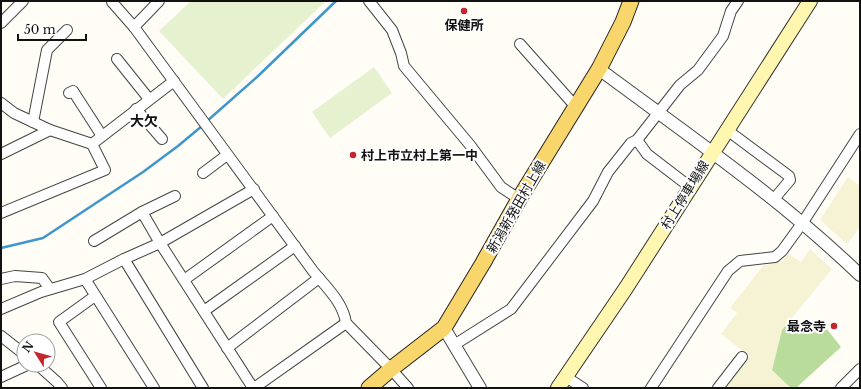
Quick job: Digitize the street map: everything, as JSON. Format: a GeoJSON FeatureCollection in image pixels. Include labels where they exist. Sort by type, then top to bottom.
{"type":"FeatureCollection","features":[{"type":"Feature","properties":{"kind":"main road","name":"新潟新発田村上線"},"geometry":{"type":"LineString","coordinates":[[369,388],[444,328],[519,199],[599,69],[623,22],[631,1]]}},
{"type":"Feature","properties":{"kind":"main road","name":"村上停車場線"},"geometry":{"type":"LineString","coordinates":[[562,382],[626,288],[810,1]]}},
{"type":"Feature","properties":{"kind":"street"},"geometry":{"type":"LineString","coordinates":[[1,24],[23,1]]}},
{"type":"Feature","properties":{"kind":"street"},"geometry":{"type":"LineString","coordinates":[[113,1],[112,2],[134,27],[227,155],[340,305],[344,313],[346,323],[408,388]]}},
{"type":"Feature","properties":{"kind":"street"},"geometry":{"type":"LineString","coordinates":[[134,27],[159,1]]}},
{"type":"Feature","properties":{"kind":"street"},"geometry":{"type":"LineString","coordinates":[[454,345],[511,308],[593,201],[608,172],[631,143],[637,140],[680,85],[698,70],[724,36],[731,11],[738,1]]}},
{"type":"Feature","properties":{"kind":"street"},"geometry":{"type":"LineString","coordinates":[[373,3],[392,30],[401,53],[404,66],[470,145],[501,188],[519,199]]}},
{"type":"Feature","properties":{"kind":"street"},"geometry":{"type":"LineString","coordinates":[[33,122],[47,50],[67,30]]}},
{"type":"Feature","properties":{"kind":"street"},"geometry":{"type":"LineString","coordinates":[[520,44],[576,107]]}},
{"type":"Feature","properties":{"kind":"street"},"geometry":{"type":"LineString","coordinates":[[117,59],[149,99]]}},
{"type":"Feature","properties":{"kind":"street"},"geometry":{"type":"LineString","coordinates":[[599,69],[774,199],[803,222],[860,275]]}},
{"type":"Feature","properties":{"kind":"street"},"geometry":{"type":"LineString","coordinates":[[92,144],[174,81]]}},
{"type":"Feature","properties":{"kind":"street"},"geometry":{"type":"LineString","coordinates":[[69,93],[73,91],[102,136]]}},
{"type":"Feature","properties":{"kind":"street"},"geometry":{"type":"LineString","coordinates":[[1,213],[105,170],[92,144],[50,130],[2,105]]}},
{"type":"Feature","properties":{"kind":"street"},"geometry":{"type":"LineString","coordinates":[[136,109],[162,139]]}},
{"type":"Feature","properties":{"kind":"street"},"geometry":{"type":"LineString","coordinates":[[1,154],[50,130]]}},
{"type":"Feature","properties":{"kind":"street"},"geometry":{"type":"LineString","coordinates":[[727,130],[788,176],[790,180],[774,199]]}},
{"type":"Feature","properties":{"kind":"street"},"geometry":{"type":"LineString","coordinates":[[655,387],[728,271],[740,261],[775,257],[782,251],[803,222],[860,134]]}},
{"type":"Feature","properties":{"kind":"street"},"geometry":{"type":"LineString","coordinates":[[637,140],[647,154],[690,187]]}},
{"type":"Feature","properties":{"kind":"street"},"geometry":{"type":"LineString","coordinates":[[203,173],[227,155]]}},
{"type":"Feature","properties":{"kind":"street"},"geometry":{"type":"LineString","coordinates":[[1,309],[50,289],[85,279],[160,243],[254,189]]}},
{"type":"Feature","properties":{"kind":"street"},"geometry":{"type":"LineString","coordinates":[[94,242],[142,212],[175,196]]}},
{"type":"Feature","properties":{"kind":"street"},"geometry":{"type":"LineString","coordinates":[[142,212],[160,243],[254,388],[346,323]]}},
{"type":"Feature","properties":{"kind":"street"},"geometry":{"type":"LineString","coordinates":[[184,280],[273,216]]}},
{"type":"Feature","properties":{"kind":"street"},"geometry":{"type":"LineString","coordinates":[[204,311],[295,246]]}},
{"type":"Feature","properties":{"kind":"street"},"geometry":{"type":"LineString","coordinates":[[124,259],[203,388]]}},
{"type":"Feature","properties":{"kind":"street"},"geometry":{"type":"LineString","coordinates":[[1,279],[15,276],[42,278],[50,289]]}},
{"type":"Feature","properties":{"kind":"street"},"geometry":{"type":"LineString","coordinates":[[227,348],[319,278]]}},
{"type":"Feature","properties":{"kind":"street"},"geometry":{"type":"LineString","coordinates":[[85,279],[154,388]]}},
{"type":"Feature","properties":{"kind":"street"},"geometry":{"type":"LineString","coordinates":[[95,296],[59,322],[101,388]]}},
{"type":"Feature","properties":{"kind":"street"},"geometry":{"type":"LineString","coordinates":[[444,328],[480,388]]}},
{"type":"Feature","properties":{"kind":"street"},"geometry":{"type":"LineString","coordinates":[[1,336],[16,348]]}},
{"type":"Feature","properties":{"kind":"street"},"geometry":{"type":"LineString","coordinates":[[718,388],[742,357]]}},
{"type":"Feature","properties":{"kind":"street"},"geometry":{"type":"LineString","coordinates":[[842,388],[860,369]]}},
{"type":"Feature","properties":{"kind":"street"},"geometry":{"type":"LineString","coordinates":[[1,377],[16,370]]}},
{"type":"Feature","properties":{"kind":"street"},"geometry":{"type":"LineString","coordinates":[[47,373],[62,388]]}},
{"type":"Feature","properties":{"kind":"street"},"geometry":{"type":"LineString","coordinates":[[562,382],[583,388]]}},
{"type":"Feature","properties":{"kind":"shaded area"},"geometry":{"type":"Polygon","coordinates":[[[848,177],[860,186],[860,227],[847,244],[820,220],[848,177]]]}},
{"type":"Feature","properties":{"kind":"shaded area"},"geometry":{"type":"Polygon","coordinates":[[[810,249],[832,269],[782,330],[772,370],[789,385],[786,388],[725,388],[750,356],[721,334],[737,313],[730,308],[763,266],[782,261],[788,254],[801,262],[810,249]]]}},
{"type":"Feature","properties":{"kind":"green space"},"geometry":{"type":"Polygon","coordinates":[[[191,1],[326,1],[223,99],[159,31],[191,1]]]}},
{"type":"Feature","properties":{"kind":"green space"},"geometry":{"type":"Polygon","coordinates":[[[374,67],[392,93],[330,138],[312,112],[374,67]]]}},
{"type":"Feature","properties":{"kind":"green space"},"geometry":{"type":"Polygon","coordinates":[[[791,319],[805,332],[819,319],[841,347],[796,388],[791,388],[772,370],[782,330],[791,319]]]}},
{"type":"Feature","properties":{"kind":"waterway"},"geometry":{"type":"LineString","coordinates":[[206,122],[257,77],[336,1]]}},
{"type":"Feature","properties":{"kind":"waterway"},"geometry":{"type":"LineString","coordinates":[[1,248],[43,238],[143,172],[202,126]]}},
{"type":"Feature","properties":{"kind":"place","name":"保健所"},"geometry":{"type":"Point","coordinates":[464,11]}},
{"type":"Feature","properties":{"kind":"place","name":"村上市立村上第一中"},"geometry":{"type":"Point","coordinates":[353,155]}},
{"type":"Feature","properties":{"kind":"place","name":"最念寺"},"geometry":{"type":"Point","coordinates":[834,326]}},
{"type":"Feature","properties":{"kind":"district","name":"大欠"},"geometry":{"type":"Point","coordinates":[144,121]}}]}
